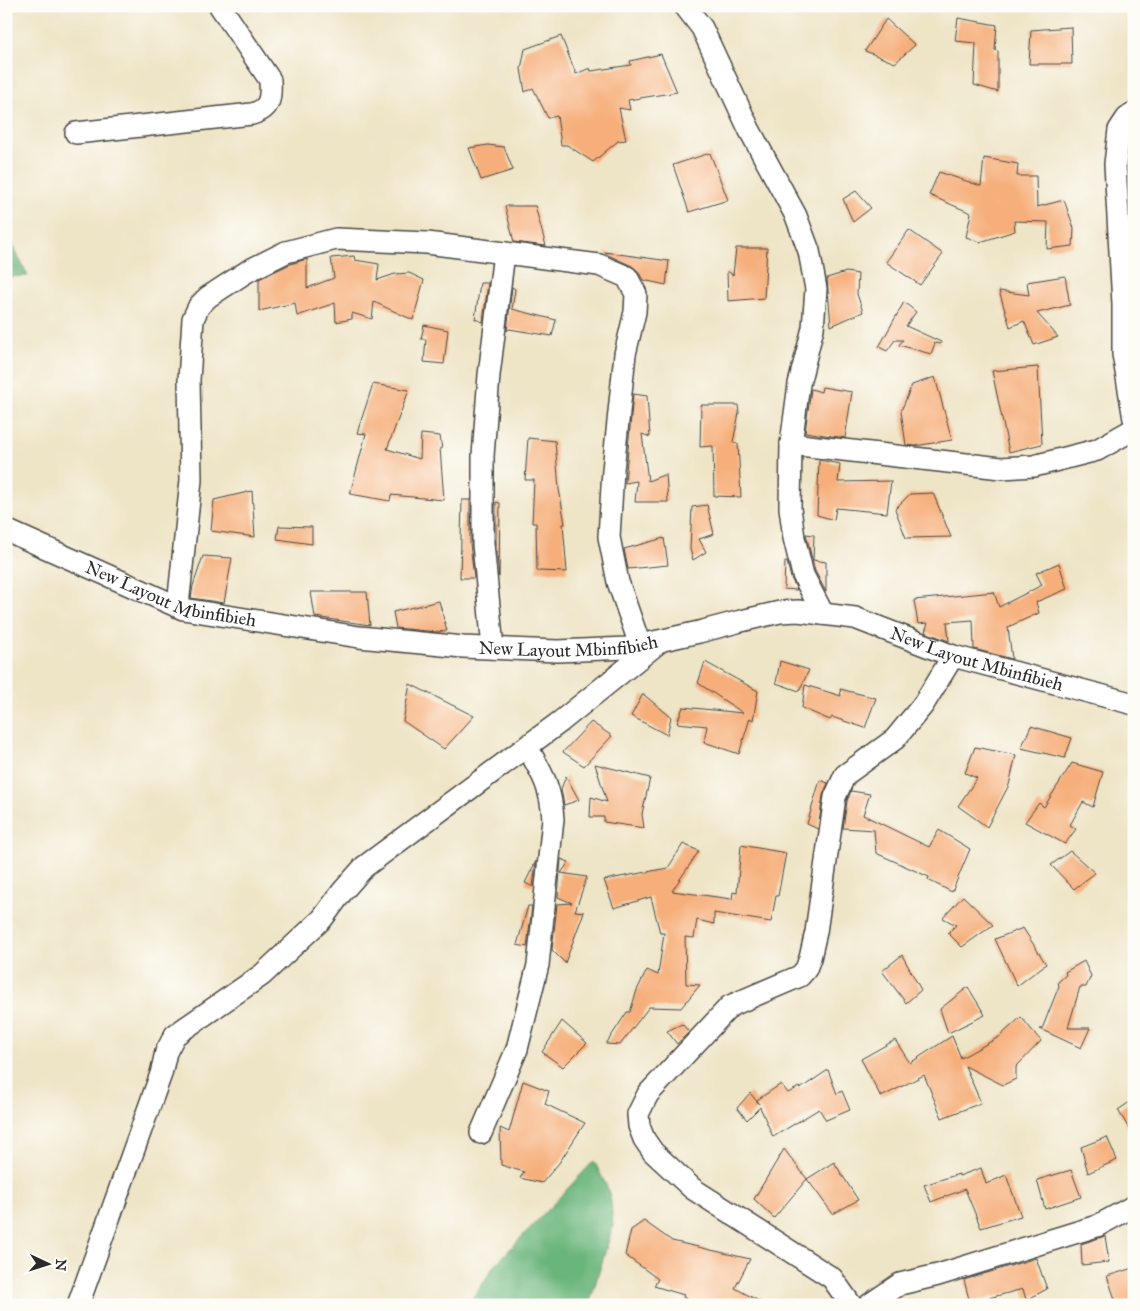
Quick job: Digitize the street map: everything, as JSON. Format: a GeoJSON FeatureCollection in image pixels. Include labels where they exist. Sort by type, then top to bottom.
{"type":"FeatureCollection","features":[{"type":"Feature","properties":{"kind":"street"},"geometry":{"type":"LineString","coordinates":[[76,133],[261,112],[267,105],[271,94],[270,80],[220,6]]}},
{"type":"Feature","properties":{"kind":"street"},"geometry":{"type":"LineString","coordinates":[[685,6],[702,28],[749,129],[796,216],[809,251],[816,289],[813,328],[799,384],[791,444],[790,508],[794,538],[803,575],[823,614]]}},
{"type":"Feature","properties":{"kind":"street"},"geometry":{"type":"LineString","coordinates":[[1134,113],[1127,118],[1119,130],[1115,164],[1128,295],[1122,354],[1134,419]]}},
{"type":"Feature","properties":{"kind":"street"},"geometry":{"type":"LineString","coordinates":[[78,1305],[161,1074],[166,1052],[175,1034],[262,975],[322,919],[364,867],[560,722],[650,643],[618,582],[609,537],[613,470],[625,354],[636,312],[636,294],[627,277],[599,265],[426,243],[336,239],[286,252],[248,271],[208,297],[199,306],[193,319],[188,380],[191,480],[178,606]]}},
{"type":"Feature","properties":{"kind":"street"},"geometry":{"type":"LineString","coordinates":[[493,648],[483,544],[482,456],[489,375],[504,253]]}},
{"type":"Feature","properties":{"kind":"street"},"geometry":{"type":"LineString","coordinates":[[791,444],[1001,468],[1034,466],[1097,450],[1134,429]]}},
{"type":"Feature","properties":{"kind":"street","name":"New Layout Mbinfibieh"},"geometry":{"type":"LineString","coordinates":[[6,530],[191,611],[359,637],[462,647],[558,650],[627,648],[780,612],[798,611],[855,618],[953,656],[1134,704]]}},
{"type":"Feature","properties":{"kind":"street"},"geometry":{"type":"LineString","coordinates":[[851,1305],[832,1278],[693,1188],[653,1152],[644,1139],[639,1126],[638,1114],[648,1094],[730,1006],[800,976],[806,969],[816,932],[835,797],[845,775],[895,739],[923,705],[953,656]]}},
{"type":"Feature","properties":{"kind":"street"},"geometry":{"type":"LineString","coordinates":[[481,1134],[517,1049],[539,958],[553,818],[552,802],[546,780],[527,746]]}},
{"type":"Feature","properties":{"kind":"street"},"geometry":{"type":"LineString","coordinates":[[869,1305],[900,1284],[938,1275],[1097,1226],[1134,1206]]}},
{"type":"Feature","properties":{"kind":"green space"},"geometry":{"type":"Polygon","coordinates":[[[6,232],[28,276],[6,277],[6,232]]]}},
{"type":"Feature","properties":{"kind":"green space"},"geometry":{"type":"Polygon","coordinates":[[[594,1161],[610,1193],[613,1226],[589,1305],[469,1305],[494,1266],[594,1161]]]}},
{"type":"Feature","properties":{"kind":"building"},"geometry":{"type":"Polygon","coordinates":[[[958,18],[997,25],[995,50],[998,51],[998,92],[974,85],[976,43],[955,41],[958,18]]]}},
{"type":"Feature","properties":{"kind":"building"},"geometry":{"type":"Polygon","coordinates":[[[886,19],[915,45],[895,63],[865,51],[886,19]]]}},
{"type":"Feature","properties":{"kind":"building"},"geometry":{"type":"Polygon","coordinates":[[[1071,27],[1072,64],[1029,64],[1031,30],[1071,27]]]}},
{"type":"Feature","properties":{"kind":"building"},"geometry":{"type":"Polygon","coordinates":[[[561,36],[576,74],[590,68],[591,71],[631,65],[630,61],[661,54],[677,92],[628,100],[630,110],[619,108],[626,140],[618,141],[593,162],[567,145],[561,145],[557,116],[548,118],[533,88],[525,92],[521,69],[525,49],[561,36]]]}},
{"type":"Feature","properties":{"kind":"building"},"geometry":{"type":"Polygon","coordinates":[[[488,145],[504,147],[513,170],[481,180],[469,148],[488,145]]]}},
{"type":"Feature","properties":{"kind":"building"},"geometry":{"type":"Polygon","coordinates":[[[710,153],[728,200],[689,212],[673,165],[710,153]]]}},
{"type":"Feature","properties":{"kind":"building"},"geometry":{"type":"Polygon","coordinates":[[[984,158],[1018,164],[1017,176],[1036,176],[1037,207],[1064,200],[1074,228],[1073,246],[1047,249],[1048,222],[1014,221],[1015,231],[980,242],[966,237],[971,213],[929,195],[939,172],[981,186],[984,158]]]}},
{"type":"Feature","properties":{"kind":"building"},"geometry":{"type":"Polygon","coordinates":[[[856,191],[871,208],[853,222],[843,199],[856,191]]]}},
{"type":"Feature","properties":{"kind":"building"},"geometry":{"type":"Polygon","coordinates":[[[505,206],[535,206],[546,246],[514,242],[505,206]]]}},
{"type":"Feature","properties":{"kind":"building"},"geometry":{"type":"Polygon","coordinates":[[[909,230],[943,254],[920,285],[886,262],[909,230]]]}},
{"type":"Feature","properties":{"kind":"building"},"geometry":{"type":"Polygon","coordinates":[[[736,248],[767,248],[764,298],[728,301],[727,271],[733,275],[736,248]]]}},
{"type":"Feature","properties":{"kind":"building"},"geometry":{"type":"Polygon","coordinates":[[[604,252],[669,261],[666,285],[643,280],[638,271],[632,266],[604,252]]]}},
{"type":"Feature","properties":{"kind":"building"},"geometry":{"type":"Polygon","coordinates":[[[354,256],[355,260],[379,264],[377,280],[395,274],[409,273],[424,280],[413,320],[374,302],[372,319],[352,313],[352,319],[336,322],[335,303],[297,316],[295,303],[259,311],[259,279],[290,264],[307,259],[307,288],[334,278],[331,258],[354,256]]]}},
{"type":"Feature","properties":{"kind":"building"},"geometry":{"type":"Polygon","coordinates":[[[846,272],[858,274],[857,294],[863,312],[831,326],[827,278],[846,272]]]}},
{"type":"Feature","properties":{"kind":"building"},"geometry":{"type":"Polygon","coordinates":[[[1065,276],[1070,305],[1037,313],[1058,337],[1034,345],[1024,321],[1010,327],[999,291],[1029,295],[1027,282],[1065,276]]]}},
{"type":"Feature","properties":{"kind":"building"},"geometry":{"type":"Polygon","coordinates":[[[480,283],[488,283],[483,322],[475,319],[480,283]]]}},
{"type":"Feature","properties":{"kind":"building"},"geometry":{"type":"Polygon","coordinates":[[[512,287],[515,289],[512,309],[556,320],[552,336],[509,329],[507,331],[512,287]]]}},
{"type":"Feature","properties":{"kind":"building"},"geometry":{"type":"Polygon","coordinates":[[[904,302],[916,312],[906,326],[941,342],[941,344],[935,343],[931,354],[899,345],[903,340],[895,340],[887,351],[879,347],[904,302]]]}},
{"type":"Feature","properties":{"kind":"building"},"geometry":{"type":"Polygon","coordinates":[[[424,325],[448,330],[444,364],[424,362],[426,339],[421,339],[424,325]]]}},
{"type":"Feature","properties":{"kind":"building"},"geometry":{"type":"Polygon","coordinates":[[[1038,367],[1042,444],[1009,452],[992,371],[1038,367]]]}},
{"type":"Feature","properties":{"kind":"building"},"geometry":{"type":"Polygon","coordinates":[[[935,377],[952,440],[915,446],[906,445],[901,411],[912,385],[935,377]]]}},
{"type":"Feature","properties":{"kind":"building"},"geometry":{"type":"Polygon","coordinates":[[[373,384],[409,390],[387,449],[420,459],[421,434],[440,436],[444,500],[391,495],[390,501],[350,494],[366,434],[357,433],[373,384]]]}},
{"type":"Feature","properties":{"kind":"building"},"geometry":{"type":"Polygon","coordinates":[[[822,387],[852,392],[845,438],[805,432],[811,389],[821,392],[822,387]]]}},
{"type":"Feature","properties":{"kind":"building"},"geometry":{"type":"Polygon","coordinates":[[[633,394],[647,396],[650,437],[642,434],[648,481],[666,474],[668,502],[635,502],[637,481],[625,483],[633,394]]]}},
{"type":"Feature","properties":{"kind":"building"},"geometry":{"type":"Polygon","coordinates":[[[701,405],[738,405],[739,413],[733,442],[738,444],[741,497],[714,496],[713,446],[700,447],[701,405]]]}},
{"type":"Feature","properties":{"kind":"building"},"geometry":{"type":"Polygon","coordinates":[[[528,438],[555,441],[559,489],[565,524],[563,524],[567,572],[537,571],[536,523],[532,523],[534,480],[525,480],[528,438]]]}},
{"type":"Feature","properties":{"kind":"building"},"geometry":{"type":"Polygon","coordinates":[[[819,460],[840,464],[838,482],[891,481],[887,513],[836,508],[834,520],[817,515],[819,460]]]}},
{"type":"Feature","properties":{"kind":"building"},"geometry":{"type":"Polygon","coordinates":[[[252,491],[255,537],[211,531],[214,500],[252,491]]]}},
{"type":"Feature","properties":{"kind":"building"},"geometry":{"type":"Polygon","coordinates":[[[933,493],[951,537],[906,538],[895,509],[910,494],[933,493]]]}},
{"type":"Feature","properties":{"kind":"building"},"geometry":{"type":"Polygon","coordinates":[[[462,500],[470,500],[470,544],[474,578],[460,578],[462,500]]]}},
{"type":"Feature","properties":{"kind":"building"},"geometry":{"type":"Polygon","coordinates":[[[496,502],[500,503],[499,577],[496,543],[496,502]]]}},
{"type":"Feature","properties":{"kind":"building"},"geometry":{"type":"Polygon","coordinates":[[[707,505],[714,534],[699,539],[706,552],[693,560],[690,549],[692,507],[707,505]]]}},
{"type":"Feature","properties":{"kind":"building"},"geometry":{"type":"Polygon","coordinates":[[[279,526],[312,527],[312,544],[277,539],[279,526]]]}},
{"type":"Feature","properties":{"kind":"building"},"geometry":{"type":"Polygon","coordinates":[[[806,534],[814,535],[813,560],[826,562],[826,592],[815,571],[806,534]]]}},
{"type":"Feature","properties":{"kind":"building"},"geometry":{"type":"Polygon","coordinates":[[[664,538],[668,565],[628,569],[624,549],[664,538]]]}},
{"type":"Feature","properties":{"kind":"building"},"geometry":{"type":"Polygon","coordinates":[[[203,556],[232,558],[224,603],[191,598],[203,556]]]}},
{"type":"Feature","properties":{"kind":"building"},"geometry":{"type":"Polygon","coordinates":[[[785,562],[787,562],[791,578],[797,590],[784,589],[785,562]]]}},
{"type":"Feature","properties":{"kind":"building"},"geometry":{"type":"Polygon","coordinates":[[[1059,563],[1067,589],[1036,602],[1039,613],[1008,627],[1012,659],[974,649],[973,620],[947,622],[949,641],[925,632],[928,623],[918,624],[914,600],[994,592],[999,607],[1042,585],[1036,573],[1059,563]]]}},
{"type":"Feature","properties":{"kind":"building"},"geometry":{"type":"Polygon","coordinates":[[[311,592],[367,592],[370,625],[315,617],[311,592]]]}},
{"type":"Feature","properties":{"kind":"building"},"geometry":{"type":"Polygon","coordinates":[[[439,601],[447,631],[437,632],[396,628],[393,612],[439,601]]]}},
{"type":"Feature","properties":{"kind":"building"},"geometry":{"type":"Polygon","coordinates":[[[780,661],[809,670],[799,691],[776,683],[780,661]]]}},
{"type":"Feature","properties":{"kind":"building"},"geometry":{"type":"Polygon","coordinates":[[[705,662],[758,691],[753,720],[750,718],[739,754],[704,742],[707,726],[677,723],[683,707],[743,713],[698,683],[705,662]]]}},
{"type":"Feature","properties":{"kind":"building"},"geometry":{"type":"Polygon","coordinates":[[[410,684],[474,716],[444,749],[403,721],[410,684]]]}},
{"type":"Feature","properties":{"kind":"building"},"geometry":{"type":"Polygon","coordinates":[[[805,685],[841,696],[840,689],[876,698],[865,728],[832,717],[830,720],[802,708],[805,685]]]}},
{"type":"Feature","properties":{"kind":"building"},"geometry":{"type":"Polygon","coordinates":[[[643,694],[671,717],[667,735],[631,716],[643,694]]]}},
{"type":"Feature","properties":{"kind":"building"},"geometry":{"type":"Polygon","coordinates":[[[591,722],[612,736],[584,766],[563,752],[591,722]]]}},
{"type":"Feature","properties":{"kind":"building"},"geometry":{"type":"Polygon","coordinates":[[[1031,726],[1072,738],[1065,758],[1021,748],[1031,726]]]}},
{"type":"Feature","properties":{"kind":"building"},"geometry":{"type":"Polygon","coordinates":[[[975,747],[1016,755],[1009,785],[987,827],[958,806],[977,778],[965,773],[975,747]]]}},
{"type":"Feature","properties":{"kind":"building"},"geometry":{"type":"Polygon","coordinates":[[[1072,763],[1103,772],[1093,807],[1083,802],[1070,825],[1076,829],[1065,844],[1025,822],[1039,803],[1044,807],[1072,763]]]}},
{"type":"Feature","properties":{"kind":"building"},"geometry":{"type":"Polygon","coordinates":[[[595,764],[650,778],[642,814],[644,828],[604,822],[604,817],[590,817],[591,797],[607,802],[595,764]]]}},
{"type":"Feature","properties":{"kind":"building"},"geometry":{"type":"Polygon","coordinates":[[[566,776],[579,800],[564,805],[561,789],[566,776]]]}},
{"type":"Feature","properties":{"kind":"building"},"geometry":{"type":"Polygon","coordinates":[[[820,780],[828,783],[823,795],[818,829],[807,824],[820,780]]]}},
{"type":"Feature","properties":{"kind":"building"},"geometry":{"type":"Polygon","coordinates":[[[851,791],[870,794],[863,815],[929,847],[939,830],[970,849],[952,892],[928,880],[929,877],[876,853],[874,830],[843,828],[847,801],[851,791]]]}},
{"type":"Feature","properties":{"kind":"building"},"geometry":{"type":"Polygon","coordinates":[[[683,844],[699,851],[672,891],[732,899],[733,892],[737,893],[741,845],[786,853],[771,922],[714,913],[714,924],[697,920],[694,938],[685,937],[686,984],[700,985],[681,1008],[649,1007],[620,1045],[606,1044],[627,1012],[630,1012],[637,990],[647,970],[658,975],[664,933],[660,933],[651,897],[614,908],[604,880],[668,868],[683,844]]]}},
{"type":"Feature","properties":{"kind":"building"},"geometry":{"type":"Polygon","coordinates":[[[1070,851],[1095,873],[1074,889],[1051,865],[1070,851]]]}},
{"type":"Feature","properties":{"kind":"building"},"geometry":{"type":"Polygon","coordinates":[[[561,859],[569,862],[561,873],[587,877],[575,911],[584,912],[565,963],[552,950],[557,904],[572,903],[558,897],[561,859]]]}},
{"type":"Feature","properties":{"kind":"building"},"geometry":{"type":"Polygon","coordinates":[[[536,861],[533,887],[525,883],[536,861]]]}},
{"type":"Feature","properties":{"kind":"building"},"geometry":{"type":"Polygon","coordinates":[[[963,896],[993,925],[962,947],[948,933],[956,925],[943,918],[963,896]]]}},
{"type":"Feature","properties":{"kind":"building"},"geometry":{"type":"Polygon","coordinates":[[[528,906],[532,906],[527,947],[517,945],[528,906]]]}},
{"type":"Feature","properties":{"kind":"building"},"geometry":{"type":"Polygon","coordinates":[[[1023,928],[1046,964],[1017,986],[995,939],[1023,928]]]}},
{"type":"Feature","properties":{"kind":"building"},"geometry":{"type":"Polygon","coordinates":[[[902,955],[921,990],[906,1003],[882,971],[902,955]]]}},
{"type":"Feature","properties":{"kind":"building"},"geometry":{"type":"Polygon","coordinates":[[[1084,961],[1091,976],[1086,987],[1080,987],[1068,1028],[1090,1028],[1081,1048],[1040,1029],[1042,1029],[1059,986],[1058,982],[1066,975],[1065,972],[1084,961]]]}},
{"type":"Feature","properties":{"kind":"building"},"geometry":{"type":"Polygon","coordinates":[[[968,987],[985,1015],[948,1033],[940,1009],[968,987]]]}},
{"type":"Feature","properties":{"kind":"building"},"geometry":{"type":"Polygon","coordinates":[[[1021,1017],[1041,1041],[1016,1067],[1016,1079],[1003,1085],[965,1066],[981,1103],[942,1118],[924,1075],[881,1097],[861,1059],[895,1040],[910,1063],[952,1036],[961,1058],[999,1037],[1021,1017]]]}},
{"type":"Feature","properties":{"kind":"building"},"geometry":{"type":"Polygon","coordinates":[[[562,1021],[587,1043],[563,1067],[542,1052],[562,1021]]]}},
{"type":"Feature","properties":{"kind":"building"},"geometry":{"type":"Polygon","coordinates":[[[682,1024],[689,1032],[677,1044],[667,1031],[682,1024]]]}},
{"type":"Feature","properties":{"kind":"building"},"geometry":{"type":"Polygon","coordinates":[[[828,1070],[837,1094],[842,1091],[850,1110],[826,1120],[819,1109],[773,1137],[760,1107],[747,1120],[737,1108],[750,1093],[759,1104],[757,1100],[781,1084],[788,1093],[799,1087],[800,1089],[828,1070]]]}},
{"type":"Feature","properties":{"kind":"building"},"geometry":{"type":"Polygon","coordinates":[[[523,1081],[549,1091],[545,1104],[585,1123],[559,1163],[542,1183],[520,1178],[524,1172],[501,1165],[500,1128],[509,1132],[523,1081]]]}},
{"type":"Feature","properties":{"kind":"building"},"geometry":{"type":"Polygon","coordinates":[[[1134,1099],[1134,1137],[1118,1110],[1134,1099]]]}},
{"type":"Feature","properties":{"kind":"building"},"geometry":{"type":"Polygon","coordinates":[[[1107,1137],[1117,1160],[1088,1173],[1081,1147],[1107,1137]]]}},
{"type":"Feature","properties":{"kind":"building"},"geometry":{"type":"Polygon","coordinates":[[[784,1149],[807,1179],[774,1218],[754,1199],[784,1149]]]}},
{"type":"Feature","properties":{"kind":"building"},"geometry":{"type":"Polygon","coordinates":[[[834,1162],[858,1200],[833,1214],[807,1179],[834,1162]]]}},
{"type":"Feature","properties":{"kind":"building"},"geometry":{"type":"Polygon","coordinates":[[[981,1168],[986,1184],[1006,1175],[1021,1216],[981,1228],[965,1189],[931,1202],[924,1185],[981,1168]]]}},
{"type":"Feature","properties":{"kind":"building"},"geometry":{"type":"Polygon","coordinates":[[[1071,1170],[1081,1197],[1045,1209],[1037,1180],[1071,1170]]]}},
{"type":"Feature","properties":{"kind":"building"},"geometry":{"type":"Polygon","coordinates":[[[644,1221],[672,1241],[750,1259],[735,1288],[766,1305],[682,1305],[686,1298],[683,1297],[684,1295],[654,1286],[658,1279],[625,1255],[631,1230],[644,1221]]]}},
{"type":"Feature","properties":{"kind":"building"},"geometry":{"type":"Polygon","coordinates":[[[1105,1236],[1109,1262],[1082,1265],[1081,1244],[1105,1236]]]}},
{"type":"Feature","properties":{"kind":"building"},"geometry":{"type":"Polygon","coordinates":[[[1036,1258],[1047,1289],[1026,1300],[1023,1289],[970,1303],[964,1280],[1036,1258]]]}},
{"type":"Feature","properties":{"kind":"building"},"geometry":{"type":"Polygon","coordinates":[[[1134,1268],[1134,1305],[1117,1305],[1107,1276],[1134,1268]]]}}]}
